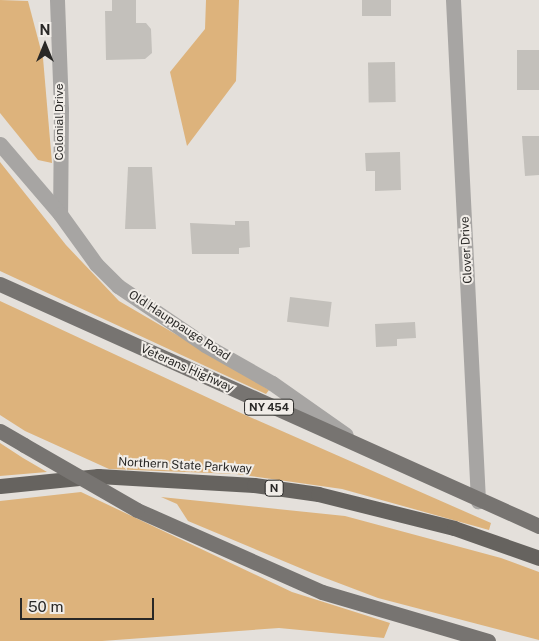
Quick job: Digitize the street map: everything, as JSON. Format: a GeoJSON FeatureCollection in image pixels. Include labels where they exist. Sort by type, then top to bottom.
{"type":"FeatureCollection","features":[{"type":"Feature","properties":{"kind":"highway","name":"Northern State Parkway"},"geometry":{"type":"LineString","coordinates":[[0,486],[98,476],[254,485],[318,494],[454,528],[539,558]]}},
{"type":"Feature","properties":{"kind":"main road","name":"Veterans Highway"},"geometry":{"type":"LineString","coordinates":[[0,284],[478,501],[539,526]]}},
{"type":"Feature","properties":{"kind":"main road"},"geometry":{"type":"LineString","coordinates":[[0,431],[137,510],[322,592],[488,641]]}},
{"type":"Feature","properties":{"kind":"street","name":"Colonial Drive"},"geometry":{"type":"LineString","coordinates":[[57,0],[61,109],[60,214]]}},
{"type":"Feature","properties":{"kind":"street","name":"Clover Drive"},"geometry":{"type":"LineString","coordinates":[[453,0],[478,501]]}},
{"type":"Feature","properties":{"kind":"street","name":"Old Hauppauge Road"},"geometry":{"type":"LineString","coordinates":[[0,144],[60,214],[96,264],[141,304],[272,383],[369,452]]}},
{"type":"Feature","properties":{"kind":"shaded area"},"geometry":{"type":"Polygon","coordinates":[[[0,0],[28,1],[43,58],[52,163],[38,160],[0,113],[0,0]]]}},
{"type":"Feature","properties":{"kind":"shaded area"},"geometry":{"type":"Polygon","coordinates":[[[206,0],[239,0],[236,81],[187,146],[170,72],[205,29],[206,0]]]}},
{"type":"Feature","properties":{"kind":"shaded area"},"geometry":{"type":"Polygon","coordinates":[[[0,162],[66,245],[119,301],[269,390],[266,394],[0,271],[0,162]]]}},
{"type":"Feature","properties":{"kind":"shaded area"},"geometry":{"type":"Polygon","coordinates":[[[0,301],[243,414],[491,523],[489,530],[342,489],[236,474],[109,469],[25,431],[0,415],[0,301]]]}},
{"type":"Feature","properties":{"kind":"shaded area"},"geometry":{"type":"Polygon","coordinates":[[[0,443],[23,458],[47,472],[0,476],[0,443]]]}},
{"type":"Feature","properties":{"kind":"shaded area"},"geometry":{"type":"Polygon","coordinates":[[[81,492],[292,592],[390,623],[384,638],[279,628],[102,641],[0,641],[0,501],[81,492]]]}},
{"type":"Feature","properties":{"kind":"shaded area"},"geometry":{"type":"Polygon","coordinates":[[[161,497],[345,516],[501,558],[539,572],[539,640],[378,598],[312,573],[188,521],[177,504],[161,497]]]}},
{"type":"Feature","properties":{"kind":"building"},"geometry":{"type":"Polygon","coordinates":[[[112,0],[136,0],[136,23],[146,23],[151,29],[152,53],[145,59],[106,60],[105,11],[112,11],[112,0]]]}},
{"type":"Feature","properties":{"kind":"building"},"geometry":{"type":"Polygon","coordinates":[[[362,0],[391,0],[391,16],[362,16],[362,0]]]}},
{"type":"Feature","properties":{"kind":"building"},"geometry":{"type":"Polygon","coordinates":[[[517,50],[539,50],[539,90],[517,90],[517,50]]]}},
{"type":"Feature","properties":{"kind":"building"},"geometry":{"type":"Polygon","coordinates":[[[368,62],[395,62],[396,102],[369,102],[368,62]]]}},
{"type":"Feature","properties":{"kind":"building"},"geometry":{"type":"Polygon","coordinates":[[[522,136],[539,136],[539,175],[525,176],[522,136]]]}},
{"type":"Feature","properties":{"kind":"building"},"geometry":{"type":"Polygon","coordinates":[[[400,152],[401,190],[375,191],[375,171],[366,171],[365,153],[400,152]]]}},
{"type":"Feature","properties":{"kind":"building"},"geometry":{"type":"Polygon","coordinates":[[[128,167],[152,167],[156,229],[125,229],[128,167]]]}},
{"type":"Feature","properties":{"kind":"building"},"geometry":{"type":"Polygon","coordinates":[[[235,221],[249,221],[250,247],[239,248],[239,254],[192,254],[190,223],[235,225],[235,221]]]}},
{"type":"Feature","properties":{"kind":"building"},"geometry":{"type":"Polygon","coordinates":[[[290,297],[332,302],[329,327],[287,322],[290,297]]]}},
{"type":"Feature","properties":{"kind":"building"},"geometry":{"type":"Polygon","coordinates":[[[415,322],[416,338],[397,339],[397,346],[376,347],[375,324],[415,322]]]}}]}
